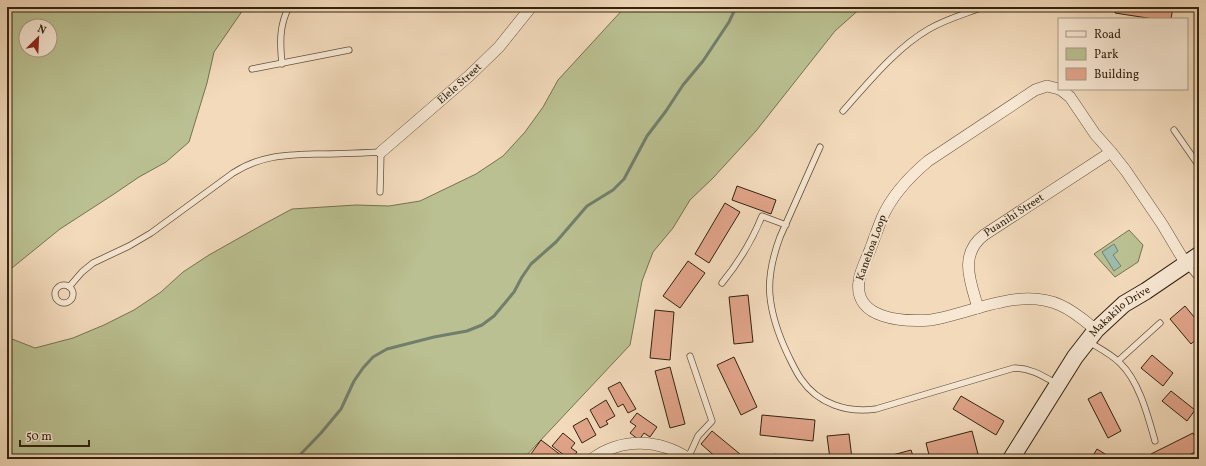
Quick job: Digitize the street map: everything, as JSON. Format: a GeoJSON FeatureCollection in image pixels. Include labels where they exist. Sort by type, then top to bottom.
{"type":"FeatureCollection","features":[{"type":"Feature","properties":{"kind":"main road","name":"Makakilo Drive"},"geometry":{"type":"LineString","coordinates":[[1011,459],[1057,384],[1075,357],[1092,336],[1124,304],[1192,260]]}},
{"type":"Feature","properties":{"kind":"main road","name":"Makakilo Drive"},"geometry":{"type":"LineString","coordinates":[[1024,459],[1057,384]]}},
{"type":"Feature","properties":{"kind":"street","name":"Elele Street"},"geometry":{"type":"LineString","coordinates":[[381,152],[469,76],[499,47],[531,7]]}},
{"type":"Feature","properties":{"kind":"street","name":"Kanehoa Loop"},"geometry":{"type":"LineString","coordinates":[[1058,88],[1047,86],[1035,90],[914,173],[895,196],[882,217],[860,278],[859,292],[863,302],[871,310],[884,316],[907,320],[931,320],[1016,299],[1030,298],[1043,300],[1052,302],[1069,310],[1092,336]]}},
{"type":"Feature","properties":{"kind":"street","name":"Kanehoa Loop"},"geometry":{"type":"LineString","coordinates":[[1062,90],[1070,97],[1095,134],[1111,152],[1162,224],[1192,260]]}},
{"type":"Feature","properties":{"kind":"street","name":"Puanihi Street"},"geometry":{"type":"LineString","coordinates":[[978,308],[968,265],[970,254],[975,243],[984,235],[1111,152]]}},
{"type":"Feature","properties":{"kind":"street"},"geometry":{"type":"LineString","coordinates":[[592,459],[613,448],[642,443],[670,449],[688,458]]}},
{"type":"Feature","properties":{"kind":"lane"},"geometry":{"type":"LineString","coordinates":[[282,64],[280,35],[289,7]]}},
{"type":"Feature","properties":{"kind":"lane"},"geometry":{"type":"LineString","coordinates":[[843,111],[879,71],[921,35],[936,25],[983,7]]}},
{"type":"Feature","properties":{"kind":"lane"},"geometry":{"type":"LineString","coordinates":[[252,70],[349,50]]}},
{"type":"Feature","properties":{"kind":"lane"},"geometry":{"type":"LineString","coordinates":[[1174,130],[1199,166]]}},
{"type":"Feature","properties":{"kind":"lane"},"geometry":{"type":"LineString","coordinates":[[820,147],[775,251],[772,266],[770,295],[772,310],[780,339],[800,378],[811,391],[825,401],[841,408],[850,410],[867,410],[876,409],[1014,368],[1034,371],[1057,384]]}},
{"type":"Feature","properties":{"kind":"lane"},"geometry":{"type":"LineString","coordinates":[[69,287],[82,272],[93,263],[129,246],[151,233],[233,173],[251,163],[270,157],[281,155],[381,152],[380,192]]}},
{"type":"Feature","properties":{"kind":"lane"},"geometry":{"type":"LineString","coordinates":[[722,282],[745,251],[762,216],[786,225]]}},
{"type":"Feature","properties":{"kind":"lane"},"geometry":{"type":"LineString","coordinates":[[1192,260],[1199,279]]}},
{"type":"Feature","properties":{"kind":"lane"},"geometry":{"type":"LineString","coordinates":[[1118,361],[1160,323]]}},
{"type":"Feature","properties":{"kind":"lane"},"geometry":{"type":"LineString","coordinates":[[1092,336],[1124,367],[1142,399],[1155,441]]}},
{"type":"Feature","properties":{"kind":"lane"},"geometry":{"type":"LineString","coordinates":[[688,458],[698,436],[712,421],[690,356]]}},
{"type":"Feature","properties":{"kind":"green space"},"geometry":{"type":"Polygon","coordinates":[[[7,7],[245,7],[214,52],[207,83],[189,142],[166,162],[139,177],[60,229],[7,272],[7,7]]]}},
{"type":"Feature","properties":{"kind":"green space"},"geometry":{"type":"Polygon","coordinates":[[[625,7],[862,7],[835,31],[756,131],[713,178],[690,200],[673,228],[653,252],[642,281],[630,345],[523,459],[7,459],[7,337],[35,348],[73,338],[104,325],[134,310],[161,292],[183,272],[209,255],[292,209],[356,205],[389,206],[420,201],[476,174],[503,156],[525,132],[543,107],[558,80],[625,7]]]}},
{"type":"Feature","properties":{"kind":"green space"},"geometry":{"type":"Polygon","coordinates":[[[1129,230],[1143,245],[1138,262],[1115,277],[1094,254],[1129,230]]]}},
{"type":"Feature","properties":{"kind":"shaded area"},"geometry":{"type":"Polygon","coordinates":[[[1114,244],[1118,251],[1113,255],[1121,266],[1114,271],[1102,252],[1114,244]]]}},
{"type":"Feature","properties":{"kind":"building"},"geometry":{"type":"Polygon","coordinates":[[[1116,7],[1173,7],[1171,18],[1148,18],[1115,13],[1116,7]]]}},
{"type":"Feature","properties":{"kind":"building"},"geometry":{"type":"Polygon","coordinates":[[[737,186],[776,200],[771,214],[732,200],[737,186]]]}},
{"type":"Feature","properties":{"kind":"building"},"geometry":{"type":"Polygon","coordinates":[[[725,203],[740,212],[709,263],[695,254],[725,203]]]}},
{"type":"Feature","properties":{"kind":"building"},"geometry":{"type":"Polygon","coordinates":[[[688,261],[705,273],[680,308],[663,296],[688,261]]]}},
{"type":"Feature","properties":{"kind":"building"},"geometry":{"type":"Polygon","coordinates":[[[748,295],[753,342],[734,344],[729,297],[748,295]]]}},
{"type":"Feature","properties":{"kind":"building"},"geometry":{"type":"Polygon","coordinates":[[[1185,306],[1199,323],[1199,337],[1191,344],[1170,319],[1185,306]]]}},
{"type":"Feature","properties":{"kind":"building"},"geometry":{"type":"Polygon","coordinates":[[[655,310],[674,312],[670,360],[650,358],[655,310]]]}},
{"type":"Feature","properties":{"kind":"building"},"geometry":{"type":"Polygon","coordinates":[[[1199,348],[1199,358],[1194,352],[1199,348]]]}},
{"type":"Feature","properties":{"kind":"building"},"geometry":{"type":"Polygon","coordinates":[[[1152,355],[1173,373],[1163,386],[1141,368],[1152,355]]]}},
{"type":"Feature","properties":{"kind":"building"},"geometry":{"type":"Polygon","coordinates":[[[734,357],[757,407],[741,415],[717,365],[734,357]]]}},
{"type":"Feature","properties":{"kind":"building"},"geometry":{"type":"Polygon","coordinates":[[[670,367],[685,424],[670,428],[655,371],[670,367]]]}},
{"type":"Feature","properties":{"kind":"building"},"geometry":{"type":"Polygon","coordinates":[[[620,382],[636,409],[628,413],[623,404],[618,407],[608,388],[620,382]]]}},
{"type":"Feature","properties":{"kind":"building"},"geometry":{"type":"Polygon","coordinates":[[[1171,391],[1195,410],[1187,421],[1162,401],[1171,391]]]}},
{"type":"Feature","properties":{"kind":"building"},"geometry":{"type":"Polygon","coordinates":[[[1101,392],[1121,431],[1108,438],[1088,399],[1101,392]]]}},
{"type":"Feature","properties":{"kind":"building"},"geometry":{"type":"Polygon","coordinates":[[[961,396],[1004,421],[996,435],[953,409],[961,396]]]}},
{"type":"Feature","properties":{"kind":"building"},"geometry":{"type":"Polygon","coordinates":[[[606,400],[615,416],[606,421],[608,424],[600,428],[590,410],[606,400]]]}},
{"type":"Feature","properties":{"kind":"building"},"geometry":{"type":"Polygon","coordinates":[[[637,413],[657,427],[650,437],[644,433],[639,440],[630,433],[636,426],[630,422],[637,413]]]}},
{"type":"Feature","properties":{"kind":"building"},"geometry":{"type":"Polygon","coordinates":[[[762,415],[815,420],[813,441],[760,435],[762,415]]]}},
{"type":"Feature","properties":{"kind":"building"},"geometry":{"type":"Polygon","coordinates":[[[587,418],[596,435],[582,443],[573,426],[587,418]]]}},
{"type":"Feature","properties":{"kind":"building"},"geometry":{"type":"Polygon","coordinates":[[[712,431],[746,459],[718,459],[701,444],[712,431]]]}},
{"type":"Feature","properties":{"kind":"building"},"geometry":{"type":"Polygon","coordinates":[[[972,431],[978,454],[957,459],[930,459],[926,443],[972,431]]]}},
{"type":"Feature","properties":{"kind":"building"},"geometry":{"type":"Polygon","coordinates":[[[563,433],[575,443],[571,448],[577,452],[572,459],[569,459],[552,446],[563,433]]]}},
{"type":"Feature","properties":{"kind":"building"},"geometry":{"type":"Polygon","coordinates":[[[1193,433],[1199,445],[1199,450],[1181,459],[1154,459],[1151,454],[1193,433]]]}},
{"type":"Feature","properties":{"kind":"building"},"geometry":{"type":"Polygon","coordinates":[[[849,434],[852,459],[830,459],[827,436],[849,434]]]}},
{"type":"Feature","properties":{"kind":"building"},"geometry":{"type":"Polygon","coordinates":[[[541,440],[566,459],[528,458],[541,440]]]}},
{"type":"Feature","properties":{"kind":"building"},"geometry":{"type":"Polygon","coordinates":[[[1097,449],[1113,459],[1091,459],[1097,449]]]}},
{"type":"Feature","properties":{"kind":"building"},"geometry":{"type":"Polygon","coordinates":[[[911,450],[914,459],[878,459],[911,450]]]}},
{"type":"Feature","properties":{"kind":"building"},"geometry":{"type":"Polygon","coordinates":[[[775,454],[783,459],[772,459],[775,454]]]}},
{"type":"Feature","properties":{"kind":"waterway"},"geometry":{"type":"LineString","coordinates":[[296,459],[341,409],[354,381],[373,357],[387,349],[434,337],[467,331],[482,325],[494,316],[514,292],[531,264],[556,242],[587,206],[613,190],[624,179],[647,136],[683,85],[703,61],[729,22],[736,7]]}}]}
